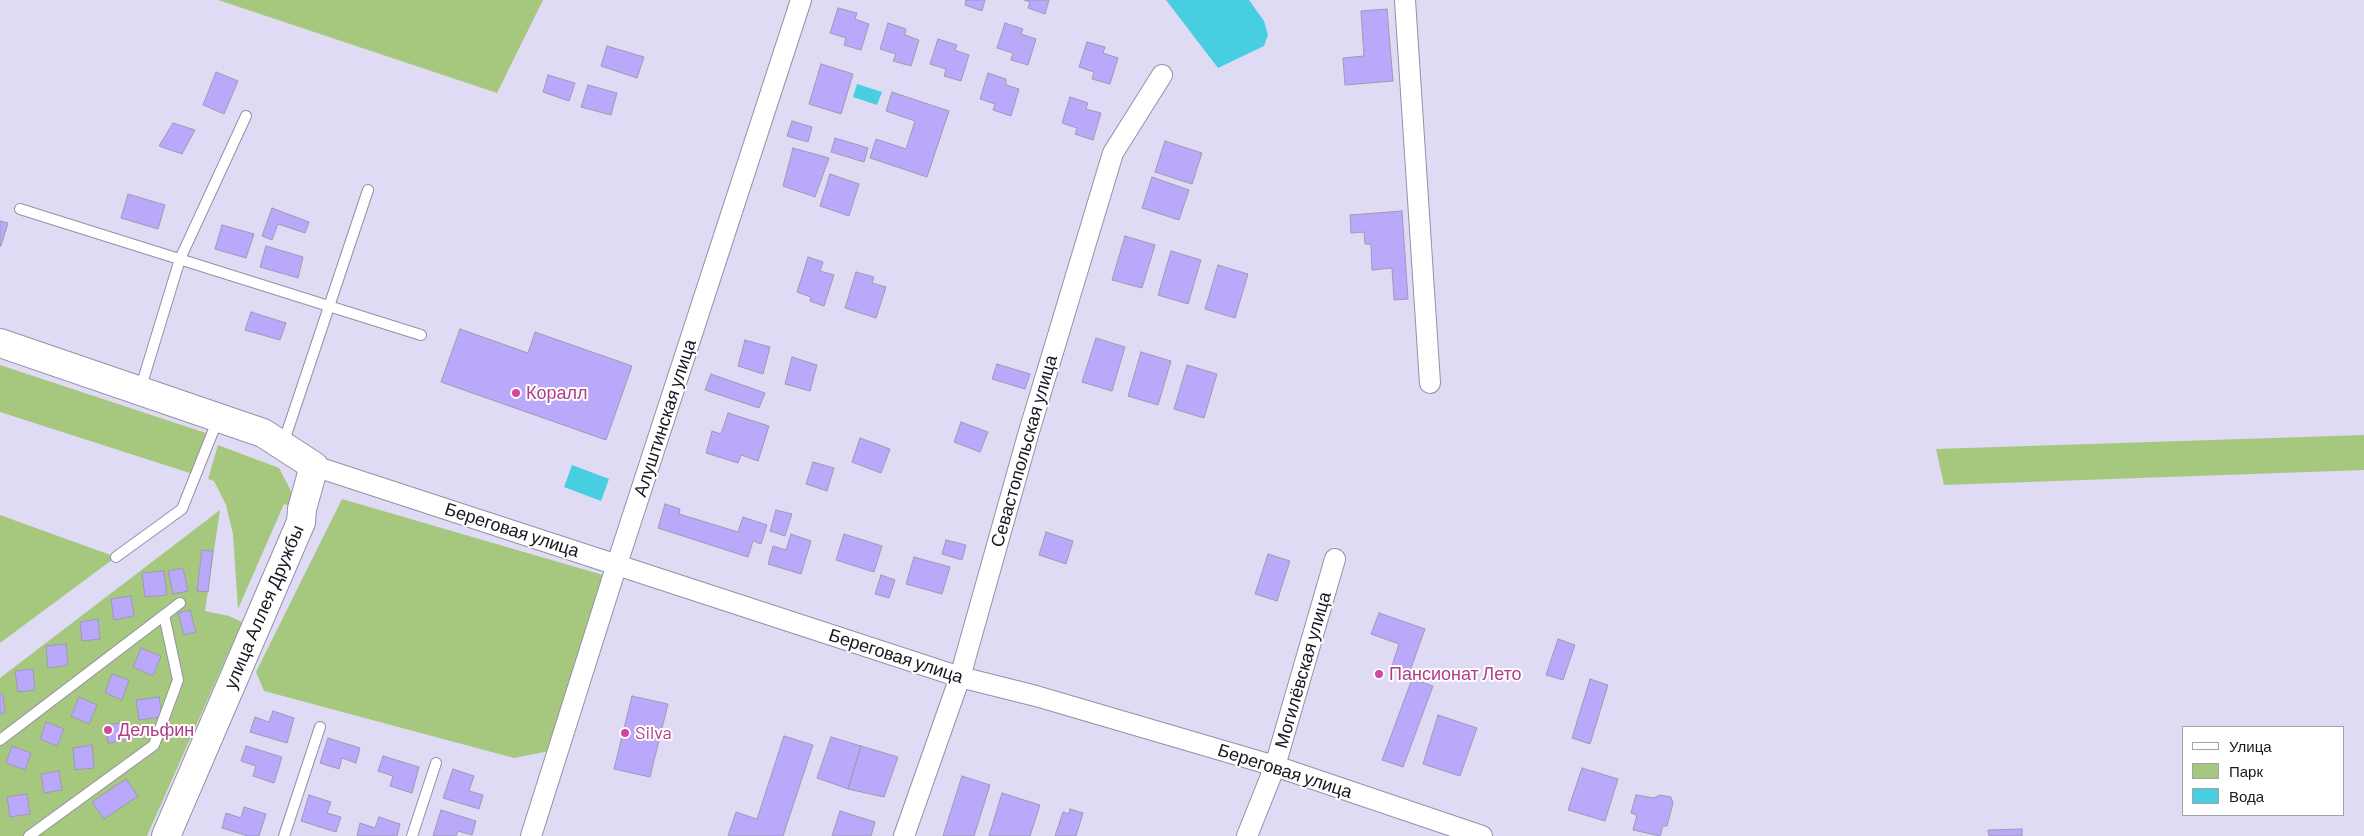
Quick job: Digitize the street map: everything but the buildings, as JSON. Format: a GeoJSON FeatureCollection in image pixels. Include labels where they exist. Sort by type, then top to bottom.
{"type":"FeatureCollection","features":[{"type":"Feature","properties":{"kind":"main road"},"geometry":{"type":"LineString","coordinates":[[0,343],[263,433],[314,466]]}},
{"type":"Feature","properties":{"kind":"main road","name":"улица Аллея Дружбы"},"geometry":{"type":"LineString","coordinates":[[166,836],[301,522],[302,510],[314,466]]}},
{"type":"Feature","properties":{"kind":"street","name":"Алуштинская улица"},"geometry":{"type":"LineString","coordinates":[[531,836],[617,564],[801,0]]}},
{"type":"Feature","properties":{"kind":"street"},"geometry":{"type":"LineString","coordinates":[[1404,0],[1430,383]]}},
{"type":"Feature","properties":{"kind":"street","name":"Севастопольская улица"},"geometry":{"type":"LineString","coordinates":[[904,836],[960,677],[1028,435],[1113,153],[1162,75]]}},
{"type":"Feature","properties":{"kind":"street","name":"Береговая улица"},"geometry":{"type":"LineString","coordinates":[[314,466],[960,677],[1036,696],[1275,766],[1482,836]]}},
{"type":"Feature","properties":{"kind":"street","name":"Могилёвская улица"},"geometry":{"type":"LineString","coordinates":[[1247,836],[1275,766],[1335,559]]}},
{"type":"Feature","properties":{"kind":"lane"},"geometry":{"type":"LineString","coordinates":[[139,390],[180,259],[246,116]]}},
{"type":"Feature","properties":{"kind":"lane"},"geometry":{"type":"LineString","coordinates":[[282,445],[368,190]]}},
{"type":"Feature","properties":{"kind":"lane"},"geometry":{"type":"LineString","coordinates":[[20,209],[421,335]]}},
{"type":"Feature","properties":{"kind":"lane"},"geometry":{"type":"LineString","coordinates":[[116,557],[182,509],[219,418]]}},
{"type":"Feature","properties":{"kind":"lane"},"geometry":{"type":"LineString","coordinates":[[0,740],[180,603]]}},
{"type":"Feature","properties":{"kind":"lane"},"geometry":{"type":"LineString","coordinates":[[29,836],[154,745],[178,680],[164,615]]}},
{"type":"Feature","properties":{"kind":"lane"},"geometry":{"type":"LineString","coordinates":[[284,836],[320,727]]}},
{"type":"Feature","properties":{"kind":"lane"},"geometry":{"type":"LineString","coordinates":[[412,836],[436,763]]}},
{"type":"Feature","properties":{"kind":"green space"},"geometry":{"type":"Polygon","coordinates":[[[218,0],[543,0],[497,93],[218,0]]]}},
{"type":"Feature","properties":{"kind":"green space"},"geometry":{"type":"Polygon","coordinates":[[[0,365],[212,435],[196,475],[0,412],[0,365]]]}},
{"type":"Feature","properties":{"kind":"green space"},"geometry":{"type":"Polygon","coordinates":[[[2364,435],[2364,470],[1944,485],[1936,449],[2364,435]]]}},
{"type":"Feature","properties":{"kind":"green space"},"geometry":{"type":"Polygon","coordinates":[[[218,445],[279,468],[290,489],[294,507],[284,504],[238,609],[233,534],[226,505],[214,481],[208,479],[218,445]]]}},
{"type":"Feature","properties":{"kind":"green space"},"geometry":{"type":"Polygon","coordinates":[[[342,499],[603,575],[550,751],[514,758],[264,691],[256,672],[342,499]]]}},
{"type":"Feature","properties":{"kind":"green space"},"geometry":{"type":"Polygon","coordinates":[[[220,510],[205,611],[229,616],[242,622],[147,836],[0,836],[0,678],[220,510]]]}},
{"type":"Feature","properties":{"kind":"green space"},"geometry":{"type":"Polygon","coordinates":[[[0,515],[116,557],[0,643],[0,515]]]}},
{"type":"Feature","properties":{"kind":"water"},"geometry":{"type":"Polygon","coordinates":[[[1166,0],[1249,0],[1264,21],[1268,35],[1264,46],[1218,68],[1166,0]]]}},
{"type":"Feature","properties":{"kind":"water"},"geometry":{"type":"Polygon","coordinates":[[[857,84],[882,92],[877,105],[853,97],[857,84]]]}},
{"type":"Feature","properties":{"kind":"water"},"geometry":{"type":"Polygon","coordinates":[[[572,465],[609,479],[601,501],[564,487],[572,465]]]}},
{"type":"Feature","properties":{"kind":"place","name":"Коралл"},"geometry":{"type":"Point","coordinates":[516,393]}},
{"type":"Feature","properties":{"kind":"place","name":"Пансионат Лето"},"geometry":{"type":"Point","coordinates":[1379,674]}},
{"type":"Feature","properties":{"kind":"place","name":"Дельфин"},"geometry":{"type":"Point","coordinates":[108,730]}},
{"type":"Feature","properties":{"kind":"place","name":"Silva"},"geometry":{"type":"Point","coordinates":[625,733]}}]}
